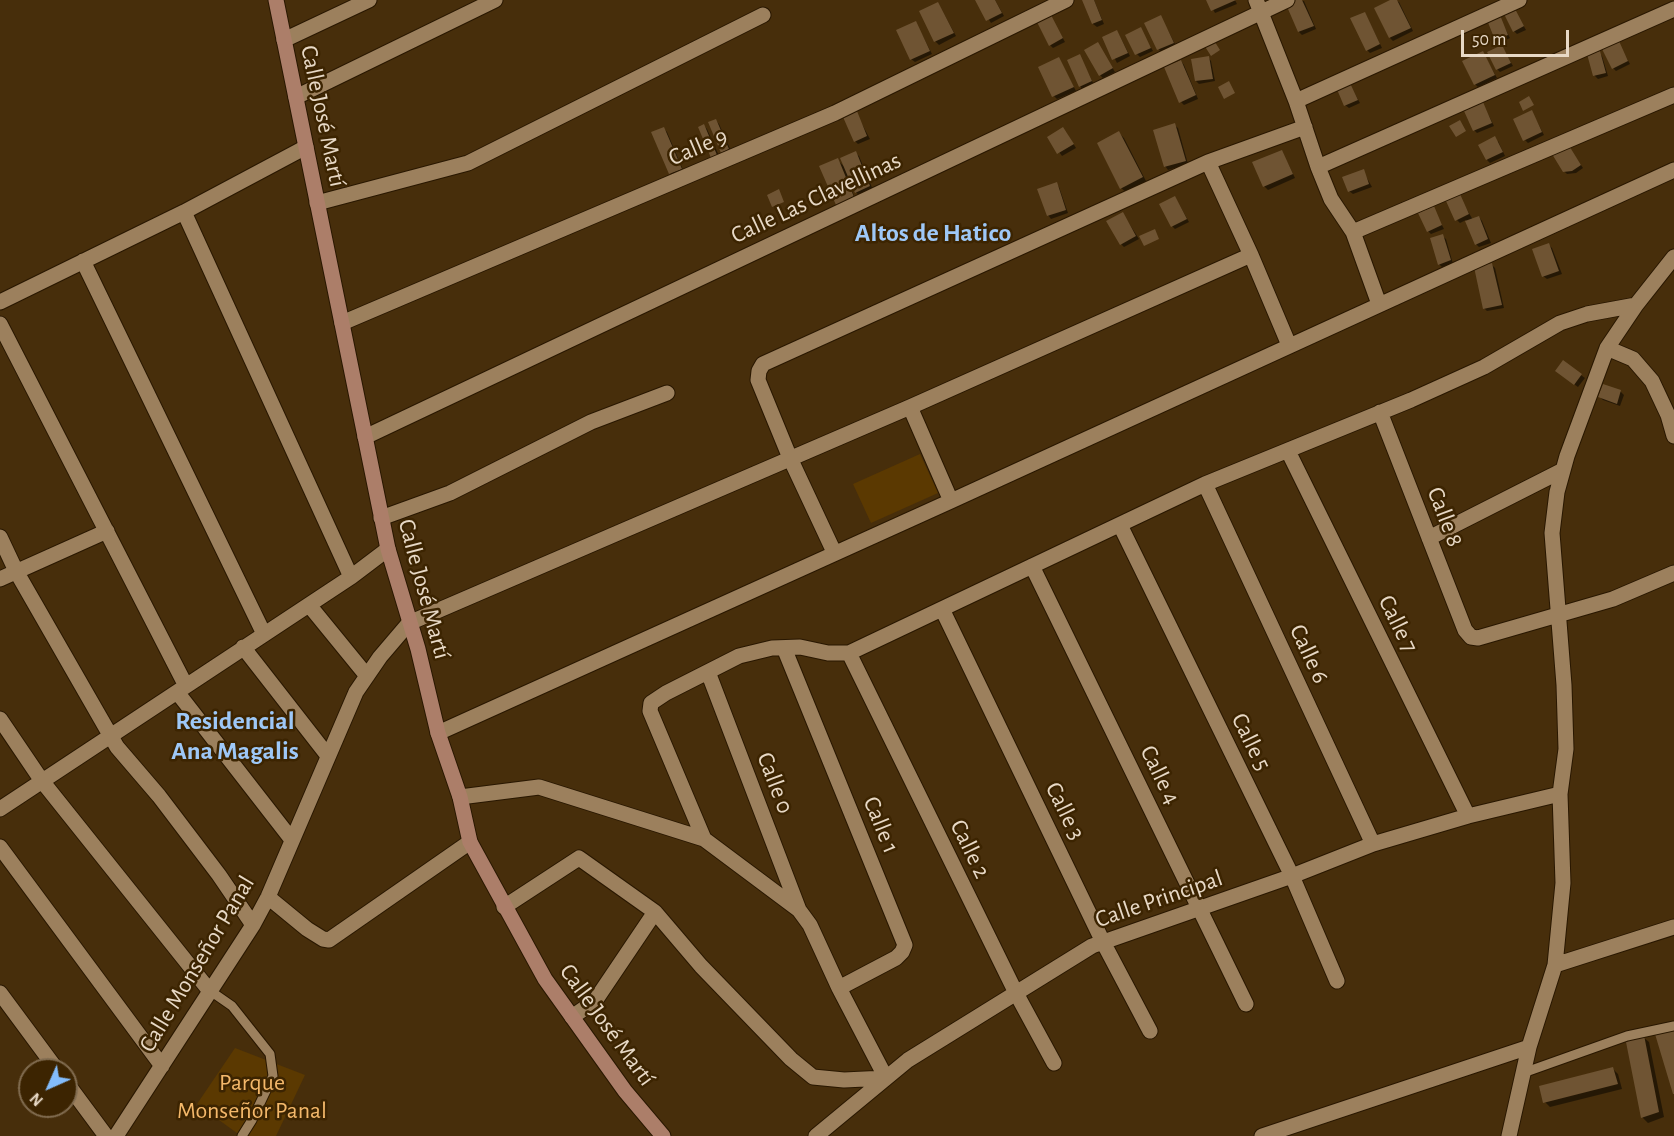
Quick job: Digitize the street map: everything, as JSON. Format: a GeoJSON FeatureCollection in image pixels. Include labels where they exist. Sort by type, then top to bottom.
{"type":"FeatureCollection","features":[{"type":"Feature","properties":{"kind":"main road","name":"Calle José Martí"},"geometry":{"type":"LineString","coordinates":[[276,0],[388,549],[418,648],[438,733],[459,797],[470,842],[545,979],[625,1091],[663,1136]]}},
{"type":"Feature","properties":{"kind":"street"},"geometry":{"type":"LineString","coordinates":[[284,40],[369,0]]}},
{"type":"Feature","properties":{"kind":"street"},"geometry":{"type":"LineString","coordinates":[[296,97],[495,0]]}},
{"type":"Feature","properties":{"kind":"street","name":"Calle 9"},"geometry":{"type":"LineString","coordinates":[[342,323],[835,113],[1066,0]]}},
{"type":"Feature","properties":{"kind":"street","name":"Calle Las Clavellinas"},"geometry":{"type":"LineString","coordinates":[[365,437],[1258,6],[1287,0]]}},
{"type":"Feature","properties":{"kind":"street"},"geometry":{"type":"LineString","coordinates":[[1296,101],[1519,0]]}},
{"type":"Feature","properties":{"kind":"street"},"geometry":{"type":"LineString","coordinates":[[1258,6],[1296,101],[1318,167],[1331,199],[1353,232],[1379,304]]}},
{"type":"Feature","properties":{"kind":"street"},"geometry":{"type":"LineString","coordinates":[[1318,167],[1674,9]]}},
{"type":"Feature","properties":{"kind":"street"},"geometry":{"type":"LineString","coordinates":[[318,203],[468,163],[763,15]]}},
{"type":"Feature","properties":{"kind":"street"},"geometry":{"type":"LineString","coordinates":[[1353,232],[1674,95]]}},
{"type":"Feature","properties":{"kind":"street"},"geometry":{"type":"LineString","coordinates":[[834,552],[790,458],[758,380],[759,370],[763,364],[1208,162],[1305,127]]}},
{"type":"Feature","properties":{"kind":"street"},"geometry":{"type":"LineString","coordinates":[[0,302],[184,212],[306,147]]}},
{"type":"Feature","properties":{"kind":"street"},"geometry":{"type":"LineString","coordinates":[[1208,162],[1289,345]]}},
{"type":"Feature","properties":{"kind":"street"},"geometry":{"type":"LineString","coordinates":[[438,733],[1674,170]]}},
{"type":"Feature","properties":{"kind":"street"},"geometry":{"type":"LineString","coordinates":[[184,212],[351,577]]}},
{"type":"Feature","properties":{"kind":"street"},"geometry":{"type":"LineString","coordinates":[[410,623],[910,407],[1251,255]]}},
{"type":"Feature","properties":{"kind":"street"},"geometry":{"type":"LineString","coordinates":[[1509,1136],[1529,1047],[1555,965],[1563,883],[1560,794],[1566,749],[1564,685],[1552,533],[1557,492],[1607,348],[1636,305],[1674,258]]}},
{"type":"Feature","properties":{"kind":"street"},"geometry":{"type":"LineString","coordinates":[[83,261],[264,634]]}},
{"type":"Feature","properties":{"kind":"street"},"geometry":{"type":"LineString","coordinates":[[704,839],[651,711],[651,703],[666,693],[739,657],[772,648],[800,647],[828,653],[849,653],[1205,484],[1484,367],[1560,323],[1587,314],[1636,305]]}},
{"type":"Feature","properties":{"kind":"street"},"geometry":{"type":"LineString","coordinates":[[0,324],[107,531],[182,689],[292,840]]}},
{"type":"Feature","properties":{"kind":"street"},"geometry":{"type":"LineString","coordinates":[[1607,348],[1633,359],[1652,381],[1671,412],[1674,436]]}},
{"type":"Feature","properties":{"kind":"street"},"geometry":{"type":"LineString","coordinates":[[381,518],[450,493],[591,422],[667,393]]}},
{"type":"Feature","properties":{"kind":"street"},"geometry":{"type":"LineString","coordinates":[[910,407],[951,501]]}},
{"type":"Feature","properties":{"kind":"street","name":"Calle 8"},"geometry":{"type":"LineString","coordinates":[[1380,412],[1465,630],[1470,637],[1478,638],[1558,615]]}},
{"type":"Feature","properties":{"kind":"street","name":"Calle 7"},"geometry":{"type":"LineString","coordinates":[[1288,451],[1468,816]]}},
{"type":"Feature","properties":{"kind":"street"},"geometry":{"type":"LineString","coordinates":[[1429,538],[1563,470]]}},
{"type":"Feature","properties":{"kind":"street","name":"Calle 6"},"geometry":{"type":"LineString","coordinates":[[1205,484],[1373,844]]}},
{"type":"Feature","properties":{"kind":"street","name":"Calle 5"},"geometry":{"type":"LineString","coordinates":[[1120,525],[1292,876],[1337,981]]}},
{"type":"Feature","properties":{"kind":"street"},"geometry":{"type":"LineString","coordinates":[[0,579],[107,531]]}},
{"type":"Feature","properties":{"kind":"street"},"geometry":{"type":"LineString","coordinates":[[0,537],[16,571],[117,747],[159,796],[253,925]]}},
{"type":"Feature","properties":{"kind":"street"},"geometry":{"type":"LineString","coordinates":[[0,809],[351,577],[388,549]]}},
{"type":"Feature","properties":{"kind":"street","name":"Calle 4"},"geometry":{"type":"LineString","coordinates":[[1032,566],[1246,1004]]}},
{"type":"Feature","properties":{"kind":"street"},"geometry":{"type":"LineString","coordinates":[[1558,615],[1613,599],[1674,573]]}},
{"type":"Feature","properties":{"kind":"street"},"geometry":{"type":"LineString","coordinates":[[309,605],[367,676]]}},
{"type":"Feature","properties":{"kind":"street","name":"Calle 3"},"geometry":{"type":"LineString","coordinates":[[942,609],[1103,942],[1150,1031]]}},
{"type":"Feature","properties":{"kind":"street","name":"Calle Monseñor Panal"},"geometry":{"type":"LineString","coordinates":[[116,1136],[253,925],[268,897],[356,692],[380,657],[410,623]]}},
{"type":"Feature","properties":{"kind":"street"},"geometry":{"type":"LineString","coordinates":[[243,647],[328,756]]}},
{"type":"Feature","properties":{"kind":"street","name":"Calle 1"},"geometry":{"type":"LineString","coordinates":[[784,648],[905,945],[896,958],[840,988]]}},
{"type":"Feature","properties":{"kind":"street","name":"Calle 2"},"geometry":{"type":"LineString","coordinates":[[849,653],[1054,1063]]}},
{"type":"Feature","properties":{"kind":"street","name":"Calle 0"},"geometry":{"type":"LineString","coordinates":[[708,672],[799,910]]}},
{"type":"Feature","properties":{"kind":"street"},"geometry":{"type":"LineString","coordinates":[[0,719],[42,781],[209,990]]}},
{"type":"Feature","properties":{"kind":"street"},"geometry":{"type":"LineString","coordinates":[[459,797],[539,787],[704,839],[799,910],[810,925],[886,1078],[844,1080],[813,1077],[791,1059],[708,974],[655,912],[579,858],[504,907]]}},
{"type":"Feature","properties":{"kind":"street","name":"Calle Principal"},"geometry":{"type":"LineString","coordinates":[[816,1136],[908,1060],[1092,946],[1292,876],[1373,844],[1468,816],[1560,794]]}},
{"type":"Feature","properties":{"kind":"street"},"geometry":{"type":"LineString","coordinates":[[268,897],[307,929],[329,940],[470,842]]}},
{"type":"Feature","properties":{"kind":"street"},"geometry":{"type":"LineString","coordinates":[[0,847],[162,1066]]}},
{"type":"Feature","properties":{"kind":"street"},"geometry":{"type":"LineString","coordinates":[[572,1017],[595,1001],[655,912]]}},
{"type":"Feature","properties":{"kind":"street"},"geometry":{"type":"LineString","coordinates":[[1555,965],[1674,927]]}},
{"type":"Feature","properties":{"kind":"street"},"geometry":{"type":"LineString","coordinates":[[0,993],[48,1058]]}},
{"type":"Feature","properties":{"kind":"street"},"geometry":{"type":"LineString","coordinates":[[1267,1135],[1529,1047]]}},
{"type":"Feature","properties":{"kind":"street"},"geometry":{"type":"LineString","coordinates":[[78,1098],[106,1136]]}},
{"type":"Feature","properties":{"kind":"lane"},"geometry":{"type":"LineString","coordinates":[[209,990],[232,1006],[270,1054],[273,1076],[242,1136]]}},
{"type":"Feature","properties":{"kind":"lane"},"geometry":{"type":"LineString","coordinates":[[1523,1073],[1627,1036],[1674,1026]]}},
{"type":"Feature","properties":{"kind":"green space"},"geometry":{"type":"Polygon","coordinates":[[[920,454],[938,493],[871,523],[853,484],[920,454]]]}},
{"type":"Feature","properties":{"kind":"green space","name":"Parque Monseñor Panal"},"geometry":{"type":"Polygon","coordinates":[[[235,1048],[305,1075],[276,1136],[241,1136],[197,1104],[235,1048]]]}},
{"type":"Feature","properties":{"kind":"building"},"geometry":{"type":"Polygon","coordinates":[[[975,0],[995,0],[1002,13],[986,21],[975,0]]]}},
{"type":"Feature","properties":{"kind":"building"},"geometry":{"type":"Polygon","coordinates":[[[1082,0],[1094,0],[1102,20],[1092,24],[1082,0]]]}},
{"type":"Feature","properties":{"kind":"building"},"geometry":{"type":"Polygon","coordinates":[[[1206,0],[1236,0],[1211,11],[1206,0]]]}},
{"type":"Feature","properties":{"kind":"building"},"geometry":{"type":"Polygon","coordinates":[[[1302,0],[1314,26],[1298,32],[1285,2],[1302,0]]]}},
{"type":"Feature","properties":{"kind":"building"},"geometry":{"type":"Polygon","coordinates":[[[1390,0],[1397,0],[1411,28],[1389,38],[1374,8],[1390,0]]]}},
{"type":"Feature","properties":{"kind":"building"},"geometry":{"type":"Polygon","coordinates":[[[938,2],[954,33],[934,42],[919,11],[938,2]]]}},
{"type":"Feature","properties":{"kind":"building"},"geometry":{"type":"Polygon","coordinates":[[[1514,7],[1524,26],[1513,32],[1503,12],[1514,7]]]}},
{"type":"Feature","properties":{"kind":"building"},"geometry":{"type":"Polygon","coordinates":[[[1365,12],[1380,44],[1366,51],[1350,18],[1365,12]]]}},
{"type":"Feature","properties":{"kind":"building"},"geometry":{"type":"Polygon","coordinates":[[[1051,15],[1063,38],[1049,46],[1037,22],[1051,15]]]}},
{"type":"Feature","properties":{"kind":"building"},"geometry":{"type":"Polygon","coordinates":[[[1161,15],[1174,43],[1157,50],[1144,23],[1161,15]]]}},
{"type":"Feature","properties":{"kind":"building"},"geometry":{"type":"Polygon","coordinates":[[[1500,15],[1508,35],[1495,40],[1487,20],[1500,15]]]}},
{"type":"Feature","properties":{"kind":"building"},"geometry":{"type":"Polygon","coordinates":[[[916,21],[930,51],[910,60],[896,30],[916,21]]]}},
{"type":"Feature","properties":{"kind":"building"},"geometry":{"type":"Polygon","coordinates":[[[1141,27],[1151,48],[1135,55],[1125,35],[1141,27]]]}},
{"type":"Feature","properties":{"kind":"building"},"geometry":{"type":"Polygon","coordinates":[[[1117,30],[1128,53],[1112,60],[1102,37],[1117,30]]]}},
{"type":"Feature","properties":{"kind":"building"},"geometry":{"type":"Polygon","coordinates":[[[1213,39],[1220,50],[1211,56],[1204,45],[1213,39]]]}},
{"type":"Feature","properties":{"kind":"building"},"geometry":{"type":"Polygon","coordinates":[[[1619,41],[1628,61],[1612,69],[1602,49],[1619,41]]]}},
{"type":"Feature","properties":{"kind":"building"},"geometry":{"type":"Polygon","coordinates":[[[1098,42],[1113,68],[1099,76],[1084,50],[1098,42]]]}},
{"type":"Feature","properties":{"kind":"building"},"geometry":{"type":"Polygon","coordinates":[[[1502,45],[1511,63],[1496,70],[1487,52],[1502,45]]]}},
{"type":"Feature","properties":{"kind":"building"},"geometry":{"type":"Polygon","coordinates":[[[1483,51],[1495,75],[1474,85],[1462,61],[1483,51]]]}},
{"type":"Feature","properties":{"kind":"building"},"geometry":{"type":"Polygon","coordinates":[[[1600,51],[1606,73],[1593,76],[1587,54],[1600,51]]]}},
{"type":"Feature","properties":{"kind":"building"},"geometry":{"type":"Polygon","coordinates":[[[1080,54],[1092,81],[1079,87],[1067,60],[1080,54]]]}},
{"type":"Feature","properties":{"kind":"building"},"geometry":{"type":"Polygon","coordinates":[[[1209,56],[1213,79],[1195,81],[1191,59],[1209,56]]]}},
{"type":"Feature","properties":{"kind":"building"},"geometry":{"type":"Polygon","coordinates":[[[1059,57],[1074,87],[1052,97],[1038,67],[1059,57]]]}},
{"type":"Feature","properties":{"kind":"building"},"geometry":{"type":"Polygon","coordinates":[[[1181,60],[1196,95],[1179,103],[1164,67],[1181,60]]]}},
{"type":"Feature","properties":{"kind":"building"},"geometry":{"type":"Polygon","coordinates":[[[1229,81],[1235,93],[1224,99],[1218,87],[1229,81]]]}},
{"type":"Feature","properties":{"kind":"building"},"geometry":{"type":"Polygon","coordinates":[[[1349,81],[1358,100],[1344,106],[1336,87],[1349,81]]]}},
{"type":"Feature","properties":{"kind":"building"},"geometry":{"type":"Polygon","coordinates":[[[1529,96],[1534,105],[1523,111],[1519,102],[1529,96]]]}},
{"type":"Feature","properties":{"kind":"building"},"geometry":{"type":"Polygon","coordinates":[[[1483,102],[1492,123],[1473,131],[1464,111],[1483,102]]]}},
{"type":"Feature","properties":{"kind":"building"},"geometry":{"type":"Polygon","coordinates":[[[1532,110],[1542,132],[1523,141],[1513,119],[1532,110]]]}},
{"type":"Feature","properties":{"kind":"building"},"geometry":{"type":"Polygon","coordinates":[[[857,111],[867,136],[854,142],[843,117],[857,111]]]}},
{"type":"Feature","properties":{"kind":"building"},"geometry":{"type":"Polygon","coordinates":[[[716,119],[729,149],[721,153],[708,122],[716,119]]]}},
{"type":"Feature","properties":{"kind":"building"},"geometry":{"type":"Polygon","coordinates":[[[1460,120],[1466,131],[1456,137],[1449,126],[1460,120]]]}},
{"type":"Feature","properties":{"kind":"building"},"geometry":{"type":"Polygon","coordinates":[[[1175,123],[1186,161],[1164,167],[1153,130],[1175,123]]]}},
{"type":"Feature","properties":{"kind":"building"},"geometry":{"type":"Polygon","coordinates":[[[704,124],[717,155],[711,158],[698,127],[704,124]]]}},
{"type":"Feature","properties":{"kind":"building"},"geometry":{"type":"Polygon","coordinates":[[[664,127],[682,169],[669,174],[651,132],[664,127]]]}},
{"type":"Feature","properties":{"kind":"building"},"geometry":{"type":"Polygon","coordinates":[[[1063,127],[1074,144],[1057,154],[1047,137],[1063,127]]]}},
{"type":"Feature","properties":{"kind":"building"},"geometry":{"type":"Polygon","coordinates":[[[1119,131],[1143,177],[1120,189],[1097,143],[1119,131]]]}},
{"type":"Feature","properties":{"kind":"building"},"geometry":{"type":"Polygon","coordinates":[[[1495,136],[1503,152],[1486,160],[1478,145],[1495,136]]]}},
{"type":"Feature","properties":{"kind":"building"},"geometry":{"type":"Polygon","coordinates":[[[1568,144],[1581,165],[1572,171],[1563,172],[1552,154],[1568,144]]]}},
{"type":"Feature","properties":{"kind":"building"},"geometry":{"type":"Polygon","coordinates":[[[1282,150],[1293,174],[1263,187],[1252,162],[1282,150]]]}},
{"type":"Feature","properties":{"kind":"building"},"geometry":{"type":"Polygon","coordinates":[[[856,151],[870,186],[855,193],[840,158],[856,151]]]}},
{"type":"Feature","properties":{"kind":"building"},"geometry":{"type":"Polygon","coordinates":[[[838,158],[854,197],[836,205],[819,166],[838,158]]]}},
{"type":"Feature","properties":{"kind":"building"},"geometry":{"type":"Polygon","coordinates":[[[1364,169],[1369,184],[1348,192],[1342,177],[1364,169]]]}},
{"type":"Feature","properties":{"kind":"building"},"geometry":{"type":"Polygon","coordinates":[[[1057,182],[1066,210],[1047,216],[1037,189],[1057,182]]]}},
{"type":"Feature","properties":{"kind":"building"},"geometry":{"type":"Polygon","coordinates":[[[779,189],[784,202],[772,207],[767,195],[779,189]]]}},
{"type":"Feature","properties":{"kind":"building"},"geometry":{"type":"Polygon","coordinates":[[[1460,194],[1469,214],[1455,221],[1446,201],[1460,194]]]}},
{"type":"Feature","properties":{"kind":"building"},"geometry":{"type":"Polygon","coordinates":[[[1175,196],[1187,219],[1171,227],[1159,204],[1175,196]]]}},
{"type":"Feature","properties":{"kind":"building"},"geometry":{"type":"Polygon","coordinates":[[[1434,206],[1442,225],[1427,232],[1418,213],[1434,206]]]}},
{"type":"Feature","properties":{"kind":"building"},"geometry":{"type":"Polygon","coordinates":[[[1123,212],[1136,236],[1120,245],[1106,221],[1123,212]]]}},
{"type":"Feature","properties":{"kind":"building"},"geometry":{"type":"Polygon","coordinates":[[[1479,216],[1488,239],[1475,245],[1465,221],[1479,216]]]}},
{"type":"Feature","properties":{"kind":"building"},"geometry":{"type":"Polygon","coordinates":[[[1155,229],[1159,239],[1144,246],[1139,236],[1155,229]]]}},
{"type":"Feature","properties":{"kind":"building"},"geometry":{"type":"Polygon","coordinates":[[[1443,234],[1451,260],[1438,265],[1430,238],[1443,234]]]}},
{"type":"Feature","properties":{"kind":"building"},"geometry":{"type":"Polygon","coordinates":[[[1549,243],[1559,271],[1542,277],[1532,249],[1549,243]]]}},
{"type":"Feature","properties":{"kind":"building"},"geometry":{"type":"Polygon","coordinates":[[[1492,263],[1502,305],[1483,309],[1474,267],[1492,263]]]}},
{"type":"Feature","properties":{"kind":"building"},"geometry":{"type":"Polygon","coordinates":[[[1563,360],[1582,374],[1574,385],[1555,371],[1563,360]]]}},
{"type":"Feature","properties":{"kind":"building"},"geometry":{"type":"Polygon","coordinates":[[[1603,384],[1621,390],[1617,404],[1598,397],[1603,384]]]}},
{"type":"Feature","properties":{"kind":"building"},"geometry":{"type":"Polygon","coordinates":[[[1674,1028],[1674,1094],[1673,1094],[1655,1034],[1674,1028]]]}},
{"type":"Feature","properties":{"kind":"building"},"geometry":{"type":"Polygon","coordinates":[[[1644,1035],[1659,1112],[1641,1118],[1626,1042],[1644,1035]]]}},
{"type":"Feature","properties":{"kind":"building"},"geometry":{"type":"Polygon","coordinates":[[[1613,1067],[1618,1084],[1543,1103],[1539,1086],[1613,1067]]]}},
{"type":"Feature","properties":{"kind":"district","name":"Altos de Hatico"},"geometry":{"type":"Point","coordinates":[933,233]}},
{"type":"Feature","properties":{"kind":"district","name":"Residencial Ana Magalis"},"geometry":{"type":"Point","coordinates":[235,736]}}]}
